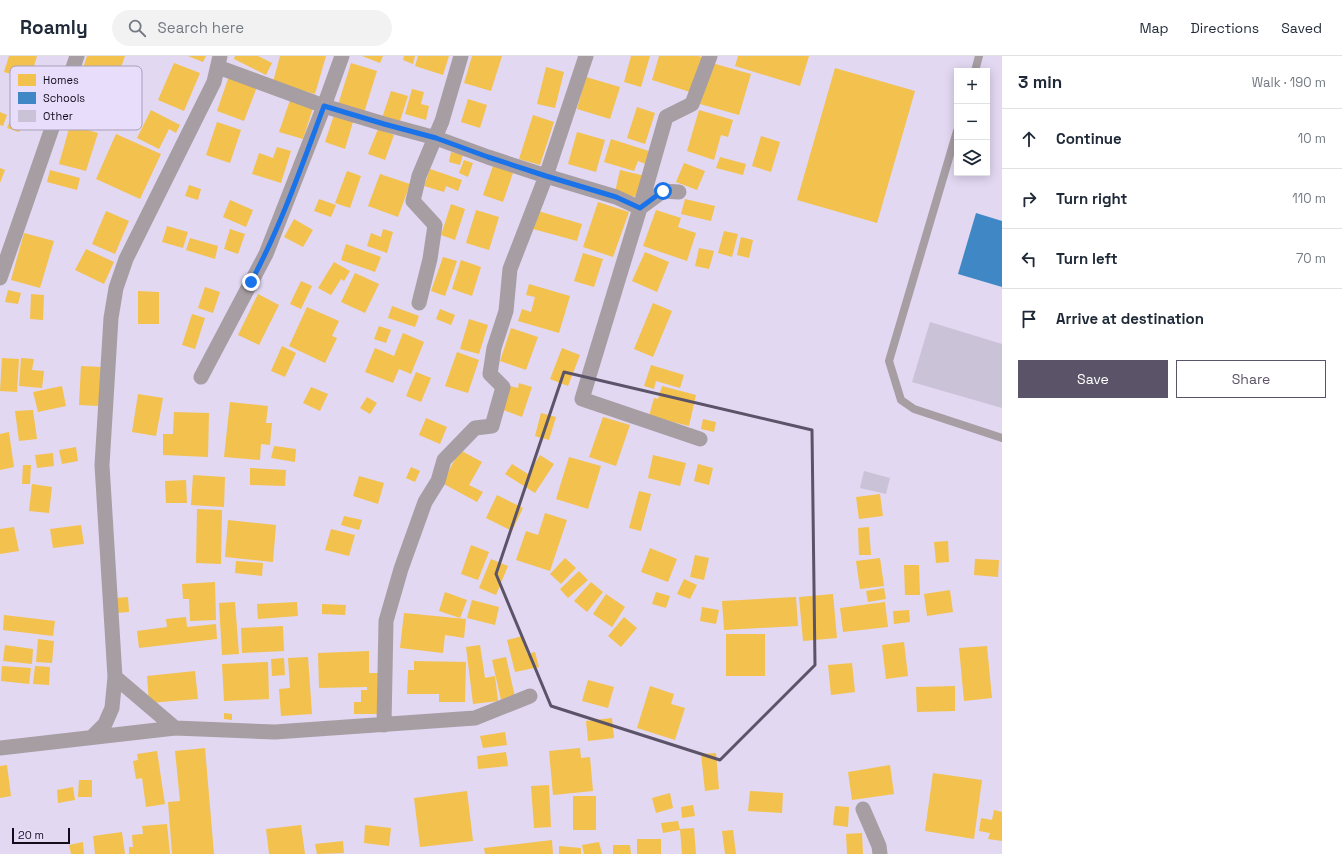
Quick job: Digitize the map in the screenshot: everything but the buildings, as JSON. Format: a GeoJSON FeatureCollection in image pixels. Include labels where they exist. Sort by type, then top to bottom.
{"type":"FeatureCollection","features":[{"type":"Feature","properties":{"kind":"street"},"geometry":{"type":"LineString","coordinates":[[74,66],[77,56]]}},
{"type":"Feature","properties":{"kind":"street"},"geometry":{"type":"LineString","coordinates":[[200,377],[266,254],[282,216],[342,56]]}},
{"type":"Feature","properties":{"kind":"street"},"geometry":{"type":"LineString","coordinates":[[419,303],[430,259],[435,226],[413,201],[419,176],[442,121],[461,56]]}},
{"type":"Feature","properties":{"kind":"street"},"geometry":{"type":"LineString","coordinates":[[384,725],[386,621],[401,569],[425,502],[438,481],[444,460],[475,428],[492,426],[503,387],[490,374],[494,348],[506,311],[510,269],[546,176],[586,56]]}},
{"type":"Feature","properties":{"kind":"street"},"geometry":{"type":"LineString","coordinates":[[700,439],[582,399],[666,117],[692,104],[710,56]]}},
{"type":"Feature","properties":{"kind":"street"},"geometry":{"type":"LineString","coordinates":[[93,736],[105,724],[112,708],[115,677],[102,465],[111,318],[116,288],[126,259],[214,82],[219,62],[324,106],[436,138],[488,157],[616,197],[640,208]]}},
{"type":"Feature","properties":{"kind":"street"},"geometry":{"type":"LineString","coordinates":[[0,278],[51,130]]}},
{"type":"Feature","properties":{"kind":"street"},"geometry":{"type":"LineString","coordinates":[[640,208],[663,191],[679,192]]}},
{"type":"Feature","properties":{"kind":"street"},"geometry":{"type":"LineString","coordinates":[[115,677],[175,728]]}},
{"type":"Feature","properties":{"kind":"street"},"geometry":{"type":"LineString","coordinates":[[0,748],[93,736],[175,728],[275,732],[475,718],[530,696]]}},
{"type":"Feature","properties":{"kind":"street"},"geometry":{"type":"LineString","coordinates":[[863,809],[879,846],[880,854]]}},
{"type":"Feature","properties":{"kind":"lane"},"geometry":{"type":"LineString","coordinates":[[976,68],[979,56]]}},
{"type":"Feature","properties":{"kind":"lane"},"geometry":{"type":"LineString","coordinates":[[954,140],[889,360],[901,400],[914,410],[1002,438]]}},
{"type":"Feature","properties":{"kind":"highlighted area"},"geometry":{"type":"Polygon","coordinates":[[[564,372],[812,430],[815,665],[720,760],[551,706],[496,574],[564,372]]]}},
{"type":"Feature","properties":{"kind":"route"},"geometry":{"type":"LineString","coordinates":[[251,282],[266,254],[282,216],[324,106],[436,138],[488,157],[616,197],[640,208],[663,191]]}}]}
